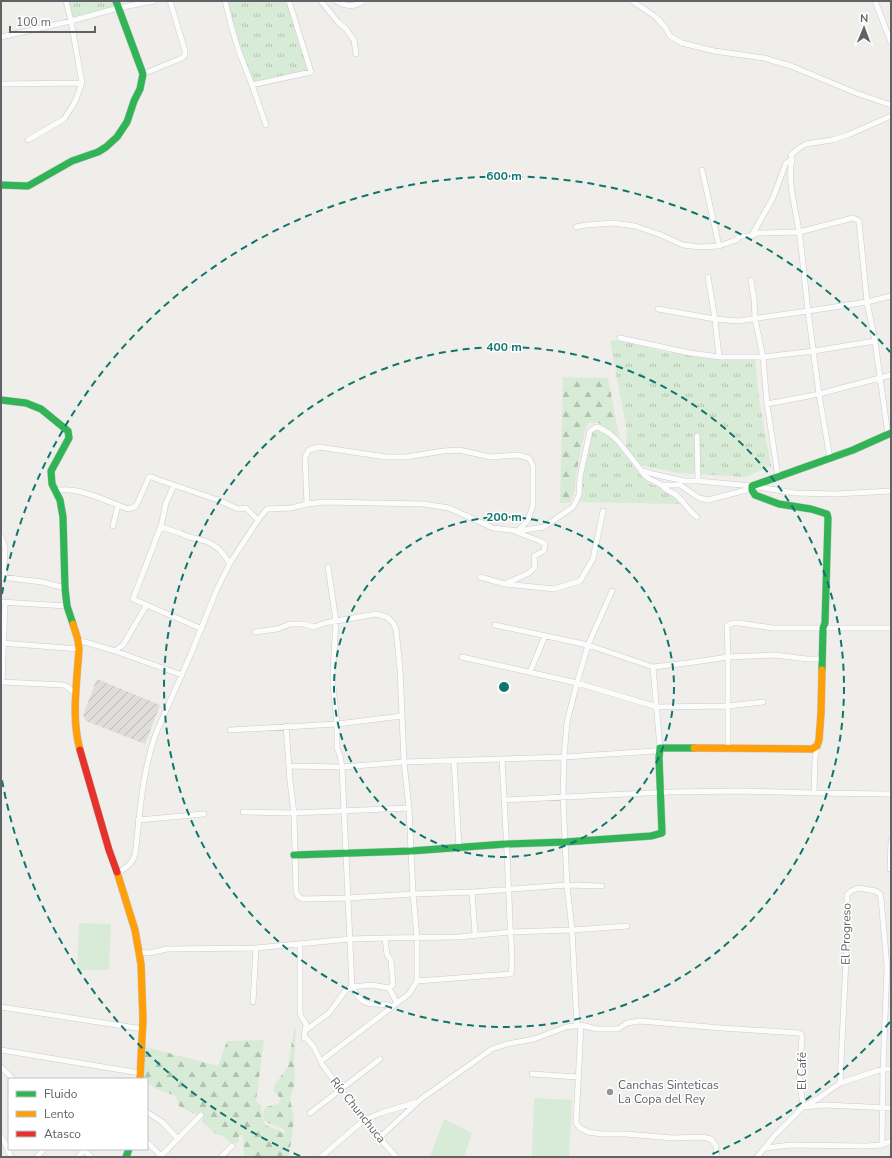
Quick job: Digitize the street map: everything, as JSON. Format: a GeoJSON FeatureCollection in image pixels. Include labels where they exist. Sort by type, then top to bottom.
{"type":"FeatureCollection","features":[{"type":"Feature","properties":{"kind":"street"},"geometry":{"type":"LineString","coordinates":[[28,140],[64,119],[75,102],[82,83],[66,1]]}},
{"type":"Feature","properties":{"kind":"street"},"geometry":{"type":"LineString","coordinates":[[1,37],[71,21],[117,5],[154,1]]}},
{"type":"Feature","properties":{"kind":"street"},"geometry":{"type":"LineString","coordinates":[[143,74],[182,58],[185,55],[170,1]]}},
{"type":"Feature","properties":{"kind":"street"},"geometry":{"type":"LineString","coordinates":[[225,1],[230,25],[266,125]]}},
{"type":"Feature","properties":{"kind":"street"},"geometry":{"type":"LineString","coordinates":[[252,85],[311,72],[289,1]]}},
{"type":"Feature","properties":{"kind":"street"},"geometry":{"type":"LineString","coordinates":[[321,1],[354,40],[356,54]]}},
{"type":"Feature","properties":{"kind":"street"},"geometry":{"type":"LineString","coordinates":[[336,1],[341,4],[353,6],[360,4],[363,1]]}},
{"type":"Feature","properties":{"kind":"street"},"geometry":{"type":"LineString","coordinates":[[632,1],[656,17],[665,27],[670,36],[682,42],[714,51],[764,58],[791,66],[856,93],[891,105]]}},
{"type":"Feature","properties":{"kind":"street"},"geometry":{"type":"LineString","coordinates":[[875,1],[891,42]]}},
{"type":"Feature","properties":{"kind":"street"},"geometry":{"type":"LineString","coordinates":[[1,185],[28,186],[72,161],[98,152],[117,137],[127,122],[140,89],[143,74],[117,5]]}},
{"type":"Feature","properties":{"kind":"street"},"geometry":{"type":"LineString","coordinates":[[1,84],[82,83]]}},
{"type":"Feature","properties":{"kind":"street"},"geometry":{"type":"LineString","coordinates":[[830,458],[819,394],[799,232],[791,185],[791,155],[806,144],[832,140],[848,135],[891,116]]}},
{"type":"Feature","properties":{"kind":"street"},"geometry":{"type":"LineString","coordinates":[[751,236],[773,198],[786,163],[792,159]]}},
{"type":"Feature","properties":{"kind":"street"},"geometry":{"type":"LineString","coordinates":[[702,170],[719,246]]}},
{"type":"Feature","properties":{"kind":"street"},"geometry":{"type":"LineString","coordinates":[[576,227],[612,223],[635,226],[661,235],[683,245],[699,247],[719,246],[736,240],[740,236],[751,236],[758,233],[799,232],[853,218],[859,221],[867,302],[876,341],[889,434],[853,450],[778,476],[752,488],[698,481],[684,481],[641,470]]}},
{"type":"Feature","properties":{"kind":"street"},"geometry":{"type":"LineString","coordinates":[[708,277],[719,356]]}},
{"type":"Feature","properties":{"kind":"street"},"geometry":{"type":"LineString","coordinates":[[751,280],[755,319],[763,357],[767,404],[778,476]]}},
{"type":"Feature","properties":{"kind":"street"},"geometry":{"type":"LineString","coordinates":[[658,309],[715,319],[738,321],[867,302],[891,296]]}},
{"type":"Feature","properties":{"kind":"street"},"geometry":{"type":"LineString","coordinates":[[620,338],[690,353],[719,356],[763,357],[814,351],[876,341]]}},
{"type":"Feature","properties":{"kind":"street"},"geometry":{"type":"LineString","coordinates":[[767,404],[819,394],[891,375]]}},
{"type":"Feature","properties":{"kind":"street"},"geometry":{"type":"LineString","coordinates":[[1,400],[26,403],[41,409],[68,431],[69,438],[51,471],[52,484],[60,500],[63,517],[62,531],[67,606],[78,640],[79,649],[75,721],[77,739],[109,850],[135,930],[143,984],[143,1029],[140,1076],[1,1050]]}},
{"type":"Feature","properties":{"kind":"street"},"geometry":{"type":"LineString","coordinates":[[516,531],[544,527],[573,507],[579,495],[580,477],[590,431],[596,427],[609,433],[618,441],[646,477],[675,494],[685,503],[691,513],[697,517]]}},
{"type":"Feature","properties":{"kind":"street"},"geometry":{"type":"LineString","coordinates":[[697,436],[698,481]]}},
{"type":"Feature","properties":{"kind":"street"},"geometry":{"type":"LineString","coordinates":[[307,504],[305,457],[309,450],[319,447],[386,458],[459,450],[491,457],[518,455],[529,458],[533,466],[533,505],[528,520],[516,531]]}},
{"type":"Feature","properties":{"kind":"street"},"geometry":{"type":"LineString","coordinates":[[56,491],[64,489],[77,490],[128,509],[135,507],[149,477],[152,476],[159,480],[218,500],[238,509],[246,508],[258,520]]}},
{"type":"Feature","properties":{"kind":"street"},"geometry":{"type":"LineString","coordinates":[[174,485],[166,503],[161,527],[133,600],[202,629]]}},
{"type":"Feature","properties":{"kind":"street"},"geometry":{"type":"LineString","coordinates":[[661,485],[680,485],[696,496],[708,500],[758,487],[795,493],[835,494],[891,491]]}},
{"type":"Feature","properties":{"kind":"street"},"geometry":{"type":"LineString","coordinates":[[752,488],[755,495],[779,504],[811,509],[827,514],[828,518],[828,568],[825,623],[823,628],[819,740],[815,759],[814,793]]}},
{"type":"Feature","properties":{"kind":"street"},"geometry":{"type":"LineString","coordinates":[[117,873],[133,861],[135,855],[142,791],[151,746],[202,629],[217,589],[230,563],[258,520],[267,509],[291,508],[325,502],[424,504],[449,508],[493,528],[516,531],[540,540],[545,544],[544,551],[534,556],[535,567],[529,573],[505,584]]}},
{"type":"Feature","properties":{"kind":"street"},"geometry":{"type":"LineString","coordinates":[[113,526],[118,505]]}},
{"type":"Feature","properties":{"kind":"street"},"geometry":{"type":"LineString","coordinates":[[480,577],[505,584],[554,589],[580,581],[593,559],[603,511]]}},
{"type":"Feature","properties":{"kind":"street"},"geometry":{"type":"LineString","coordinates":[[161,527],[186,536],[205,540],[219,549],[230,563]]}},
{"type":"Feature","properties":{"kind":"street"},"geometry":{"type":"LineString","coordinates":[[1,536],[5,548],[3,577],[42,582],[65,588]]}},
{"type":"Feature","properties":{"kind":"street"},"geometry":{"type":"LineString","coordinates":[[328,567],[336,621],[333,686],[337,724],[337,748],[340,754],[342,767],[352,987],[362,1001],[369,1004],[389,1005],[390,1008]]}},
{"type":"Feature","properties":{"kind":"street"},"geometry":{"type":"LineString","coordinates":[[612,592],[588,645],[567,722],[564,757],[567,885],[579,1025],[576,1123],[580,1128],[588,1132],[602,1134],[626,1134],[673,1138],[702,1137],[712,1139],[716,1146],[717,1157]]}},
{"type":"Feature","properties":{"kind":"street"},"geometry":{"type":"LineString","coordinates":[[67,606],[3,603],[2,682],[63,685],[76,694]]}},
{"type":"Feature","properties":{"kind":"street"},"geometry":{"type":"LineString","coordinates":[[115,651],[123,645],[146,606]]}},
{"type":"Feature","properties":{"kind":"street"},"geometry":{"type":"LineString","coordinates":[[255,632],[277,629],[290,624],[304,624],[314,627],[336,621],[376,614],[387,618],[393,623],[396,629],[400,669],[404,762],[410,808],[413,894],[417,937],[417,981],[409,994],[321,1061]]}},
{"type":"Feature","properties":{"kind":"street"},"geometry":{"type":"LineString","coordinates":[[728,748],[727,626],[732,623],[773,628],[891,628]]}},
{"type":"Feature","properties":{"kind":"street"},"geometry":{"type":"LineString","coordinates":[[495,626],[588,645],[653,667],[728,657],[775,655],[807,659],[822,659]]}},
{"type":"Feature","properties":{"kind":"street"},"geometry":{"type":"LineString","coordinates":[[530,672],[545,636]]}},
{"type":"Feature","properties":{"kind":"street"},"geometry":{"type":"LineString","coordinates":[[78,640],[115,651],[182,675]]}},
{"type":"Feature","properties":{"kind":"street"},"geometry":{"type":"LineString","coordinates":[[2,643],[79,649]]}},
{"type":"Feature","properties":{"kind":"street"},"geometry":{"type":"LineString","coordinates":[[462,657],[577,683],[657,707],[728,706],[762,702]]}},
{"type":"Feature","properties":{"kind":"street"},"geometry":{"type":"LineString","coordinates":[[294,855],[412,851],[506,844],[565,842],[651,836],[662,833],[659,758],[660,748],[653,667]]}},
{"type":"Feature","properties":{"kind":"street"},"geometry":{"type":"LineString","coordinates":[[230,730],[337,724],[402,716]]}},
{"type":"Feature","properties":{"kind":"street"},"geometry":{"type":"LineString","coordinates":[[286,726],[294,813],[296,892],[302,899],[472,892],[567,885],[602,886]]}},
{"type":"Feature","properties":{"kind":"street"},"geometry":{"type":"LineString","coordinates":[[289,766],[342,767],[404,762],[564,757],[655,752],[660,748],[812,749],[817,746]]}},
{"type":"Feature","properties":{"kind":"street"},"geometry":{"type":"LineString","coordinates":[[417,981],[511,974],[513,959],[510,932],[502,759]]}},
{"type":"Feature","properties":{"kind":"street"},"geometry":{"type":"LineString","coordinates":[[454,760],[459,847]]}},
{"type":"Feature","properties":{"kind":"street"},"geometry":{"type":"LineString","coordinates":[[504,800],[661,792],[741,791],[891,794]]}},
{"type":"Feature","properties":{"kind":"street"},"geometry":{"type":"LineString","coordinates":[[244,812],[294,813],[410,808]]}},
{"type":"Feature","properties":{"kind":"street"},"geometry":{"type":"LineString","coordinates":[[138,820],[204,814]]}},
{"type":"Feature","properties":{"kind":"street"},"geometry":{"type":"LineString","coordinates":[[891,841],[891,869]]}},
{"type":"Feature","properties":{"kind":"street","name":"El Progreso"},"geometry":{"type":"LineString","coordinates":[[840,1083],[846,961],[847,895],[851,891],[858,888],[876,891],[880,894],[881,898],[887,967],[883,1070]]}},
{"type":"Feature","properties":{"kind":"street"},"geometry":{"type":"LineString","coordinates":[[472,892],[475,934]]}},
{"type":"Feature","properties":{"kind":"street"},"geometry":{"type":"LineString","coordinates":[[138,952],[149,953],[167,950],[256,948],[350,940],[458,937],[475,934],[627,926]]}},
{"type":"Feature","properties":{"kind":"street"},"geometry":{"type":"LineString","coordinates":[[385,938],[387,955],[391,960],[393,985],[389,988]]}},
{"type":"Feature","properties":{"kind":"street"},"geometry":{"type":"LineString","coordinates":[[300,944],[300,1014],[305,1022],[306,1030],[329,1013],[346,990],[352,987],[372,985],[389,988]]}},
{"type":"Feature","properties":{"kind":"street"},"geometry":{"type":"LineString","coordinates":[[253,1002],[256,948]]}},
{"type":"Feature","properties":{"kind":"street"},"geometry":{"type":"LineString","coordinates":[[389,988],[397,1003]]}},
{"type":"Feature","properties":{"kind":"street"},"geometry":{"type":"LineString","coordinates":[[1,1006],[143,1029]]}},
{"type":"Feature","properties":{"kind":"street","name":"El Café"},"geometry":{"type":"LineString","coordinates":[[579,1025],[597,1029],[618,1029],[627,1023],[640,1021],[801,1034],[799,1075],[802,1107]]}},
{"type":"Feature","properties":{"kind":"street"},"geometry":{"type":"LineString","coordinates":[[380,1137],[418,1102],[492,1049],[507,1044],[534,1039],[566,1027],[579,1025]]}},
{"type":"Feature","properties":{"kind":"street","name":"Río Chunchuca"},"geometry":{"type":"LineString","coordinates":[[306,1030],[304,1038],[306,1038],[314,1047],[322,1064],[364,1120],[396,1157]]}},
{"type":"Feature","properties":{"kind":"street"},"geometry":{"type":"LineString","coordinates":[[310,1113],[380,1059]]}},
{"type":"Feature","properties":{"kind":"street"},"geometry":{"type":"LineString","coordinates":[[1,1067],[12,1078]]}},
{"type":"Feature","properties":{"kind":"street"},"geometry":{"type":"LineString","coordinates":[[757,1157],[775,1135],[802,1107],[819,1098],[840,1083],[891,1069]]}},
{"type":"Feature","properties":{"kind":"street"},"geometry":{"type":"LineString","coordinates":[[882,1145],[883,1070]]}},
{"type":"Feature","properties":{"kind":"street"},"geometry":{"type":"LineString","coordinates":[[532,1074],[578,1077]]}},
{"type":"Feature","properties":{"kind":"street"},"geometry":{"type":"LineString","coordinates":[[321,1157],[364,1120],[381,1113],[418,1102]]}},
{"type":"Feature","properties":{"kind":"street"},"geometry":{"type":"LineString","coordinates":[[802,1107],[825,1104],[891,1108]]}},
{"type":"Feature","properties":{"kind":"street"},"geometry":{"type":"LineString","coordinates":[[148,1113],[162,1122],[178,1139]]}},
{"type":"Feature","properties":{"kind":"street"},"geometry":{"type":"LineString","coordinates":[[148,1143],[161,1157],[201,1115]]}},
{"type":"Feature","properties":{"kind":"street"},"geometry":{"type":"LineString","coordinates":[[1,1139],[5,1143],[11,1157]]}},
{"type":"Feature","properties":{"kind":"street"},"geometry":{"type":"LineString","coordinates":[[765,1148],[791,1145],[866,1146],[882,1145],[891,1141]]}},
{"type":"Feature","properties":{"kind":"street"},"geometry":{"type":"LineString","coordinates":[[221,1157],[232,1146]]}},
{"type":"Feature","properties":{"kind":"street"},"geometry":{"type":"LineString","coordinates":[[78,1157],[84,1150],[91,1157]]}},
{"type":"Feature","properties":{"kind":"shaded area"},"geometry":{"type":"Polygon","coordinates":[[[97,679],[160,705],[145,744],[86,721],[83,715],[97,679]]]}},
{"type":"Feature","properties":{"kind":"green space"},"geometry":{"type":"Polygon","coordinates":[[[67,1],[115,1],[117,8],[72,19],[67,1]]]}},
{"type":"Feature","properties":{"kind":"green space"},"geometry":{"type":"Polygon","coordinates":[[[228,1],[287,1],[308,71],[253,83],[232,23],[228,1]]]}},
{"type":"Feature","properties":{"kind":"green space"},"geometry":{"type":"Polygon","coordinates":[[[619,340],[666,352],[719,359],[755,358],[759,400],[771,466],[745,477],[678,473],[639,465],[626,449],[627,431],[610,341],[619,340]]]}},
{"type":"Feature","properties":{"kind":"green space"},"geometry":{"type":"Polygon","coordinates":[[[563,377],[608,378],[620,441],[599,423],[589,423],[586,426],[576,474],[574,492],[570,503],[560,503],[563,377]]]}},
{"type":"Feature","properties":{"kind":"green space"},"geometry":{"type":"Polygon","coordinates":[[[591,429],[602,431],[615,441],[648,483],[673,495],[683,504],[574,502],[578,496],[591,429]]]}},
{"type":"Feature","properties":{"kind":"green space"},"geometry":{"type":"Polygon","coordinates":[[[79,923],[111,924],[109,970],[77,970],[79,923]]]}},
{"type":"Feature","properties":{"kind":"green space"},"geometry":{"type":"Polygon","coordinates":[[[294,1028],[296,1029],[294,1062],[295,1083],[290,1099],[294,1118],[288,1157],[244,1157],[243,1135],[239,1135],[238,1142],[233,1144],[221,1135],[217,1135],[202,1121],[202,1114],[197,1115],[179,1106],[176,1096],[157,1089],[148,1084],[148,1078],[140,1078],[142,1046],[218,1066],[227,1041],[264,1040],[256,1101],[261,1105],[264,1123],[267,1126],[287,1134],[283,1129],[264,1121],[263,1112],[266,1107],[278,1104],[281,1099],[273,1090],[275,1084],[288,1067],[294,1028]]]}},
{"type":"Feature","properties":{"kind":"green space"},"geometry":{"type":"Polygon","coordinates":[[[534,1098],[572,1100],[569,1157],[532,1156],[534,1098]]]}},
{"type":"Feature","properties":{"kind":"green space"},"geometry":{"type":"Polygon","coordinates":[[[444,1119],[472,1133],[464,1157],[430,1157],[444,1119]]]}},
{"type":"Feature","properties":{"kind":"traffic: fast"},"geometry":{"type":"LineString","coordinates":[[1,185],[28,186],[72,161],[98,152],[117,137],[127,122],[140,89],[143,74],[116,1]]}},
{"type":"Feature","properties":{"kind":"traffic: fast"},"geometry":{"type":"LineString","coordinates":[[1,400],[26,403],[41,409],[68,431],[69,438],[51,471],[52,484],[60,500],[63,517],[65,588],[67,606],[73,624]]}},
{"type":"Feature","properties":{"kind":"traffic: fast"},"geometry":{"type":"LineString","coordinates":[[822,670],[823,628],[825,623],[827,514],[811,509],[779,504],[755,495],[752,490],[752,486],[853,450],[891,433]]}},
{"type":"Feature","properties":{"kind":"traffic: fast"},"geometry":{"type":"LineString","coordinates":[[294,855],[411,851],[651,836],[662,833],[659,758],[660,748],[694,748]]}},
{"type":"Feature","properties":{"kind":"traffic: fast"},"geometry":{"type":"LineString","coordinates":[[126,1157],[129,1150]]}},
{"type":"Feature","properties":{"kind":"traffic: slow"},"geometry":{"type":"LineString","coordinates":[[73,624],[79,649],[75,713],[77,738],[80,750]]}},
{"type":"Feature","properties":{"kind":"traffic: slow"},"geometry":{"type":"LineString","coordinates":[[694,748],[812,749],[817,746],[819,740],[821,713],[822,670]]}},
{"type":"Feature","properties":{"kind":"traffic: slow"},"geometry":{"type":"LineString","coordinates":[[117,872],[135,930],[141,964],[143,1019],[140,1078]]}},
{"type":"Feature","properties":{"kind":"traffic: jam"},"geometry":{"type":"LineString","coordinates":[[80,750],[109,850],[117,872]]}},
{"type":"Feature","properties":{"kind":"place","name":"Canchas Sinteticas La Copa del Rey"},"geometry":{"type":"Point","coordinates":[610,1092]}}]}
